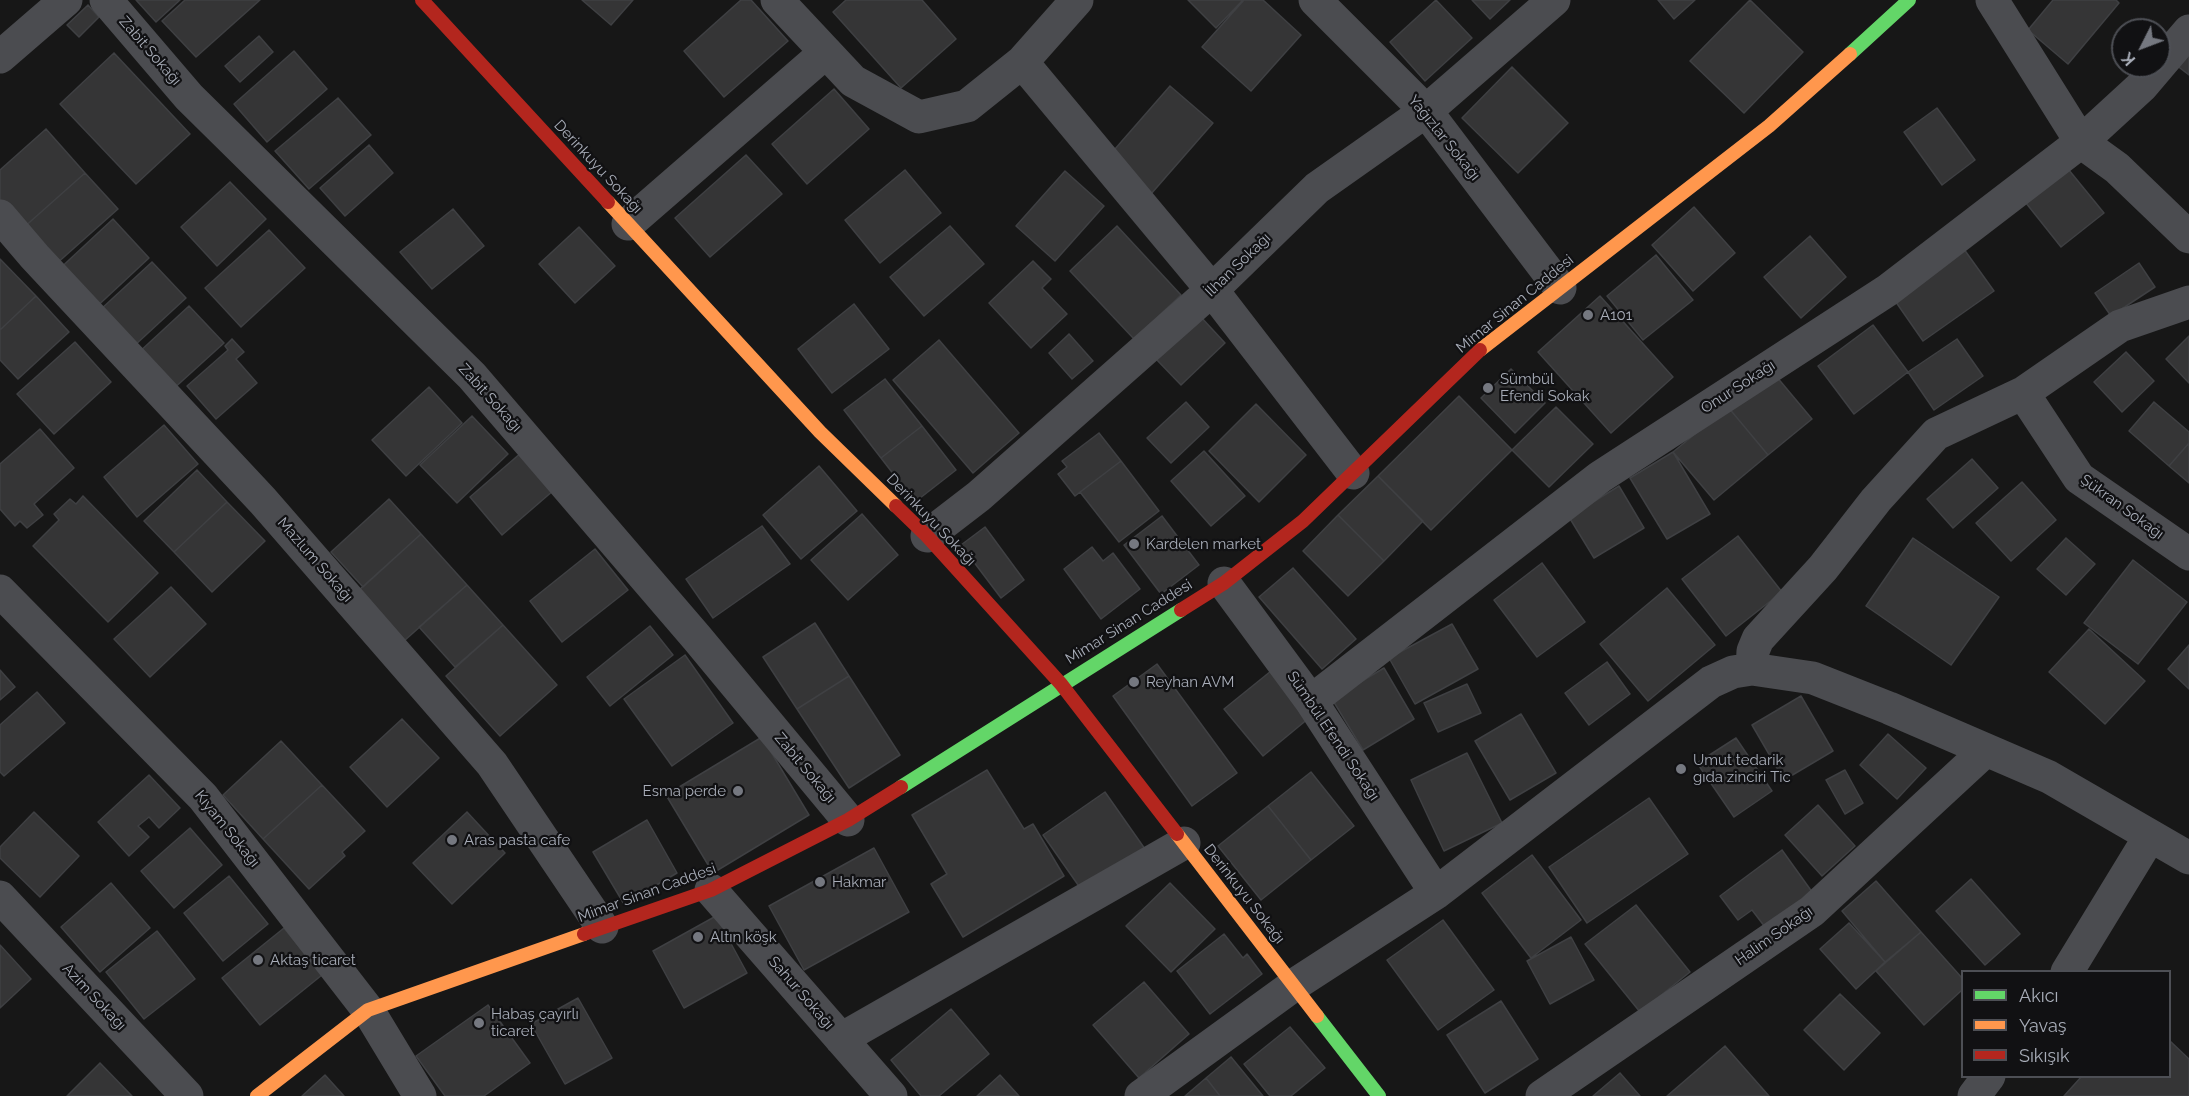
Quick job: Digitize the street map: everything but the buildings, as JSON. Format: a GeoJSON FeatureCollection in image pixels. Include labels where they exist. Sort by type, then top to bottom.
{"type":"FeatureCollection","features":[{"type":"Feature","properties":{"kind":"street"},"geometry":{"type":"LineString","coordinates":[[0,57],[66,0]]}},
{"type":"Feature","properties":{"kind":"street","name":"Zabit Sokağı"},"geometry":{"type":"LineString","coordinates":[[106,0],[189,97],[472,376],[697,638],[848,820]]}},
{"type":"Feature","properties":{"kind":"street","name":"Derinkuyu Sokağı"},"geometry":{"type":"LineString","coordinates":[[422,0],[820,432],[927,536],[1061,684],[1379,1096]]}},
{"type":"Feature","properties":{"kind":"street"},"geometry":{"type":"LineString","coordinates":[[777,0],[853,81],[919,117],[967,106],[1022,62],[1077,0]]}},
{"type":"Feature","properties":{"kind":"street","name":"Yağızlar Sokağı"},"geometry":{"type":"LineString","coordinates":[[1315,0],[1425,111],[1560,288]]}},
{"type":"Feature","properties":{"kind":"street","name":"İlhan Sokağı"},"geometry":{"type":"LineString","coordinates":[[927,536],[979,496],[1212,291],[1317,188],[1425,111],[1554,0]]}},
{"type":"Feature","properties":{"kind":"street","name":"Mimar Sinan Caddesi"},"geometry":{"type":"LineString","coordinates":[[257,1096],[368,1010],[711,890],[848,820],[1224,583],[1303,521],[1489,342],[1769,126],[1908,0]]}},
{"type":"Feature","properties":{"kind":"street"},"geometry":{"type":"LineString","coordinates":[[1992,0],[2081,142],[2117,168],[2189,237]]}},
{"type":"Feature","properties":{"kind":"street","name":"Onur Sokağı"},"geometry":{"type":"LineString","coordinates":[[2171,52],[2189,31]]}},
{"type":"Feature","properties":{"kind":"street"},"geometry":{"type":"LineString","coordinates":[[628,224],[826,52]]}},
{"type":"Feature","properties":{"kind":"street"},"geometry":{"type":"LineString","coordinates":[[1022,62],[1212,291],[1353,473]]}},
{"type":"Feature","properties":{"kind":"street","name":"Onur Sokağı"},"geometry":{"type":"LineString","coordinates":[[1311,701],[1600,477],[1888,290],[2081,142],[2149,78]]}},
{"type":"Feature","properties":{"kind":"street","name":"Mazlum Sokağı"},"geometry":{"type":"LineString","coordinates":[[0,216],[35,257],[263,501],[492,764],[602,927]]}},
{"type":"Feature","properties":{"kind":"street"},"geometry":{"type":"LineString","coordinates":[[1752,669],[1753,651],[1758,639],[1823,568],[1876,500],[1936,434],[2023,393],[2120,326],[2189,302]]}},
{"type":"Feature","properties":{"kind":"street","name":"Şükran Sokağı"},"geometry":{"type":"LineString","coordinates":[[2023,393],[2079,478],[2189,554]]}},
{"type":"Feature","properties":{"kind":"street","name":"Sümbül Efendi Sokağı"},"geometry":{"type":"LineString","coordinates":[[1224,583],[1311,701],[1436,893]]}},
{"type":"Feature","properties":{"kind":"street","name":"Kıyam Sokağı"},"geometry":{"type":"LineString","coordinates":[[0,591],[202,797],[368,1010],[420,1096]]}},
{"type":"Feature","properties":{"kind":"street"},"geometry":{"type":"LineString","coordinates":[[1141,1096],[1294,985],[1436,893],[1711,682],[1733,672],[1752,669],[1813,678],[1889,708],[2049,777],[2189,858]]}},
{"type":"Feature","properties":{"kind":"street","name":"Halim Sokağı"},"geometry":{"type":"LineString","coordinates":[[1542,1096],[1812,911],[1985,751]]}},
{"type":"Feature","properties":{"kind":"street"},"geometry":{"type":"LineString","coordinates":[[2068,970],[2150,836]]}},
{"type":"Feature","properties":{"kind":"street"},"geometry":{"type":"LineString","coordinates":[[841,1039],[1184,843]]}},
{"type":"Feature","properties":{"kind":"street","name":"Sahur Sokağı"},"geometry":{"type":"LineString","coordinates":[[711,890],[891,1096]]}},
{"type":"Feature","properties":{"kind":"street","name":"Azim Sokağı"},"geometry":{"type":"LineString","coordinates":[[0,897],[187,1096]]}},
{"type":"Feature","properties":{"kind":"street"},"geometry":{"type":"LineString","coordinates":[[1974,1096],[1988,1078]]}},
{"type":"Feature","properties":{"kind":"traffic: fast"},"geometry":{"type":"LineString","coordinates":[[1850,54],[1909,0]]}},
{"type":"Feature","properties":{"kind":"traffic: fast"},"geometry":{"type":"LineString","coordinates":[[901,787],[1181,610]]}},
{"type":"Feature","properties":{"kind":"traffic: fast"},"geometry":{"type":"LineString","coordinates":[[1317,1016],[1379,1096]]}},
{"type":"Feature","properties":{"kind":"traffic: slow"},"geometry":{"type":"LineString","coordinates":[[1480,350],[1769,126],[1850,54]]}},
{"type":"Feature","properties":{"kind":"traffic: slow"},"geometry":{"type":"LineString","coordinates":[[608,202],[820,432],[896,506]]}},
{"type":"Feature","properties":{"kind":"traffic: slow"},"geometry":{"type":"LineString","coordinates":[[1177,834],[1317,1016]]}},
{"type":"Feature","properties":{"kind":"traffic: slow"},"geometry":{"type":"LineString","coordinates":[[257,1096],[368,1010],[584,934]]}},
{"type":"Feature","properties":{"kind":"traffic: jam"},"geometry":{"type":"LineString","coordinates":[[422,0],[608,202]]}},
{"type":"Feature","properties":{"kind":"traffic: jam"},"geometry":{"type":"LineString","coordinates":[[1181,610],[1224,583],[1303,521],[1480,350]]}},
{"type":"Feature","properties":{"kind":"traffic: jam"},"geometry":{"type":"LineString","coordinates":[[896,506],[927,536],[1061,684],[1177,834]]}},
{"type":"Feature","properties":{"kind":"traffic: jam"},"geometry":{"type":"LineString","coordinates":[[584,934],[711,890],[848,820],[901,787]]}},
{"type":"Feature","properties":{"kind":"place","name":"A101"},"geometry":{"type":"Point","coordinates":[1588,315]}},
{"type":"Feature","properties":{"kind":"place","name":"Sümbül Efendi Sokak"},"geometry":{"type":"Point","coordinates":[1488,388]}},
{"type":"Feature","properties":{"kind":"place","name":"Kardelen market"},"geometry":{"type":"Point","coordinates":[1134,544]}},
{"type":"Feature","properties":{"kind":"place","name":"Reyhan AVM"},"geometry":{"type":"Point","coordinates":[1134,682]}},
{"type":"Feature","properties":{"kind":"place","name":"Umut tedarik gıda zinciri Tic"},"geometry":{"type":"Point","coordinates":[1681,769]}},
{"type":"Feature","properties":{"kind":"place","name":"Esma perde"},"geometry":{"type":"Point","coordinates":[738,791]}},
{"type":"Feature","properties":{"kind":"place","name":"Aras pasta cafe"},"geometry":{"type":"Point","coordinates":[452,840]}},
{"type":"Feature","properties":{"kind":"place","name":"Hakmar"},"geometry":{"type":"Point","coordinates":[820,882]}},
{"type":"Feature","properties":{"kind":"place","name":"Altın köşk"},"geometry":{"type":"Point","coordinates":[698,937]}},
{"type":"Feature","properties":{"kind":"place","name":"Aktaş ticaret"},"geometry":{"type":"Point","coordinates":[258,960]}},
{"type":"Feature","properties":{"kind":"place","name":"Habaş çayırlı ticaret"},"geometry":{"type":"Point","coordinates":[479,1023]}}]}
